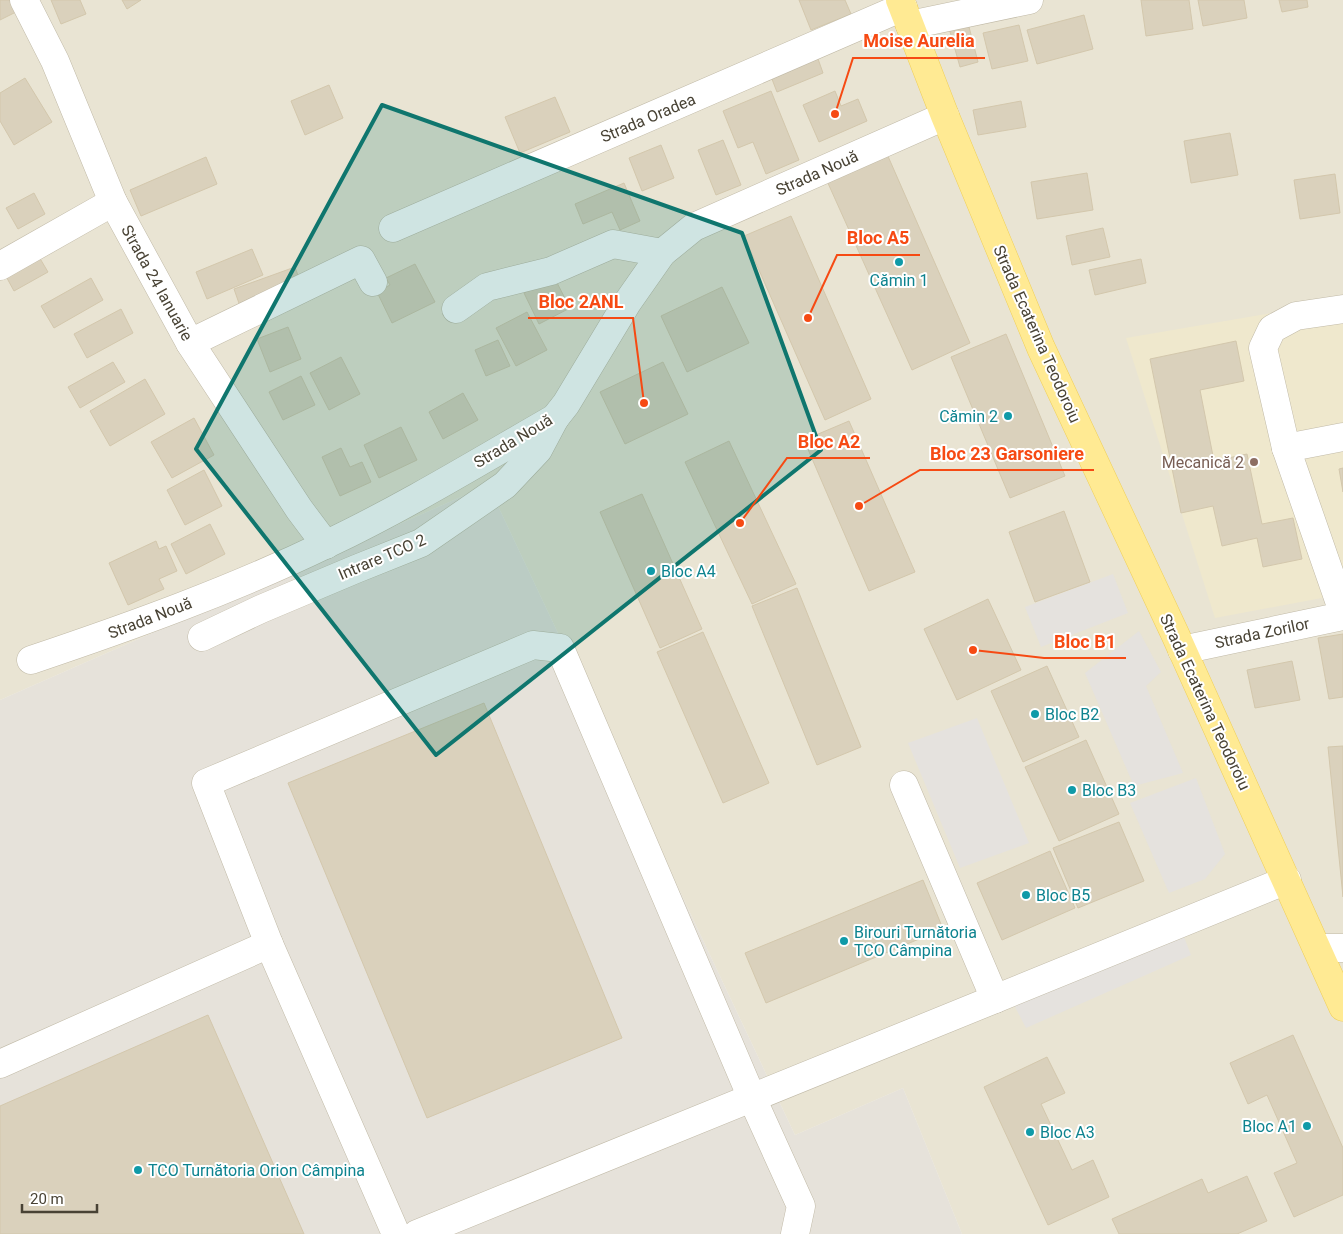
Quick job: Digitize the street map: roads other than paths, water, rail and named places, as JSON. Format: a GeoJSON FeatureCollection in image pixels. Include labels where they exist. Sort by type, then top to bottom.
{"type":"FeatureCollection","features":[{"type":"Feature","properties":{"kind":"main road","name":"Strada Ecaterina Teodoroiu"},"geometry":{"type":"LineString","coordinates":[[904,11],[945,116],[1041,348],[1287,880],[1330,948],[1343,1007]]}},
{"type":"Feature","properties":{"kind":"street","name":"Strada 24 Ianuarie"},"geometry":{"type":"LineString","coordinates":[[24,0],[55,61],[113,202],[190,343],[326,545]]}},
{"type":"Feature","properties":{"kind":"street","name":"Strada Oradea"},"geometry":{"type":"LineString","coordinates":[[393,228],[904,11],[1029,0]]}},
{"type":"Feature","properties":{"kind":"street","name":"Strada Nouă"},"geometry":{"type":"LineString","coordinates":[[32,660],[139,624],[326,545],[406,504],[555,418],[566,404],[627,303],[662,253],[694,227],[945,116]]}},
{"type":"Feature","properties":{"kind":"street"},"geometry":{"type":"LineString","coordinates":[[0,266],[113,202]]}},
{"type":"Feature","properties":{"kind":"street"},"geometry":{"type":"LineString","coordinates":[[456,309],[487,287],[551,271],[613,244],[662,253]]}},
{"type":"Feature","properties":{"kind":"street"},"geometry":{"type":"LineString","coordinates":[[190,343],[361,260],[372,282]]}},
{"type":"Feature","properties":{"kind":"street"},"geometry":{"type":"LineString","coordinates":[[1343,308],[1296,316],[1272,329],[1263,348],[1286,448],[1343,612]]}},
{"type":"Feature","properties":{"kind":"street","name":"Intrare TCO 2"},"geometry":{"type":"LineString","coordinates":[[202,637],[278,602],[421,543],[505,485],[538,450],[555,418]]}},
{"type":"Feature","properties":{"kind":"street"},"geometry":{"type":"LineString","coordinates":[[1286,448],[1343,438]]}},
{"type":"Feature","properties":{"kind":"street","name":"Strada Zorilor"},"geometry":{"type":"LineString","coordinates":[[1182,650],[1343,616]]}},
{"type":"Feature","properties":{"kind":"street"},"geometry":{"type":"LineString","coordinates":[[396,1234],[269,944],[206,783],[533,645],[560,648],[752,1098],[801,1206],[796,1234]]}},
{"type":"Feature","properties":{"kind":"street"},"geometry":{"type":"LineString","coordinates":[[904,785],[995,999]]}},
{"type":"Feature","properties":{"kind":"street"},"geometry":{"type":"LineString","coordinates":[[417,1234],[1287,880]]}},
{"type":"Feature","properties":{"kind":"street"},"geometry":{"type":"LineString","coordinates":[[0,1064],[269,944]]}},
{"type":"Feature","properties":{"kind":"place","name":"Moise Aurelia"},"geometry":{"type":"Point","coordinates":[835,114]}},
{"type":"Feature","properties":{"kind":"place","name":"Cămin 1"},"geometry":{"type":"Point","coordinates":[899,262]}},
{"type":"Feature","properties":{"kind":"place","name":"Bloc A5"},"geometry":{"type":"Point","coordinates":[808,318]}},
{"type":"Feature","properties":{"kind":"place","name":"Bloc 2ANL"},"geometry":{"type":"Point","coordinates":[644,403]}},
{"type":"Feature","properties":{"kind":"place","name":"Cămin 2"},"geometry":{"type":"Point","coordinates":[1008,416]}},
{"type":"Feature","properties":{"kind":"place","name":"Mecanică 2"},"geometry":{"type":"Point","coordinates":[1254,462]}},
{"type":"Feature","properties":{"kind":"place","name":"Bloc 23 Garsoniere"},"geometry":{"type":"Point","coordinates":[859,506]}},
{"type":"Feature","properties":{"kind":"place","name":"Bloc A2"},"geometry":{"type":"Point","coordinates":[740,523]}},
{"type":"Feature","properties":{"kind":"place","name":"Bloc A4"},"geometry":{"type":"Point","coordinates":[651,571]}},
{"type":"Feature","properties":{"kind":"place","name":"Bloc B1"},"geometry":{"type":"Point","coordinates":[973,650]}},
{"type":"Feature","properties":{"kind":"place","name":"Bloc B2"},"geometry":{"type":"Point","coordinates":[1035,714]}},
{"type":"Feature","properties":{"kind":"place","name":"Bloc B3"},"geometry":{"type":"Point","coordinates":[1072,790]}},
{"type":"Feature","properties":{"kind":"place","name":"Bloc B5"},"geometry":{"type":"Point","coordinates":[1026,895]}},
{"type":"Feature","properties":{"kind":"place","name":"Birouri Turnătoria TCO Câmpina"},"geometry":{"type":"Point","coordinates":[844,941]}},
{"type":"Feature","properties":{"kind":"place","name":"Bloc A1"},"geometry":{"type":"Point","coordinates":[1307,1126]}},
{"type":"Feature","properties":{"kind":"place","name":"Bloc A3"},"geometry":{"type":"Point","coordinates":[1030,1132]}},
{"type":"Feature","properties":{"kind":"place","name":"TCO Turnătoria Orion Câmpina"},"geometry":{"type":"Point","coordinates":[138,1170]}}]}
